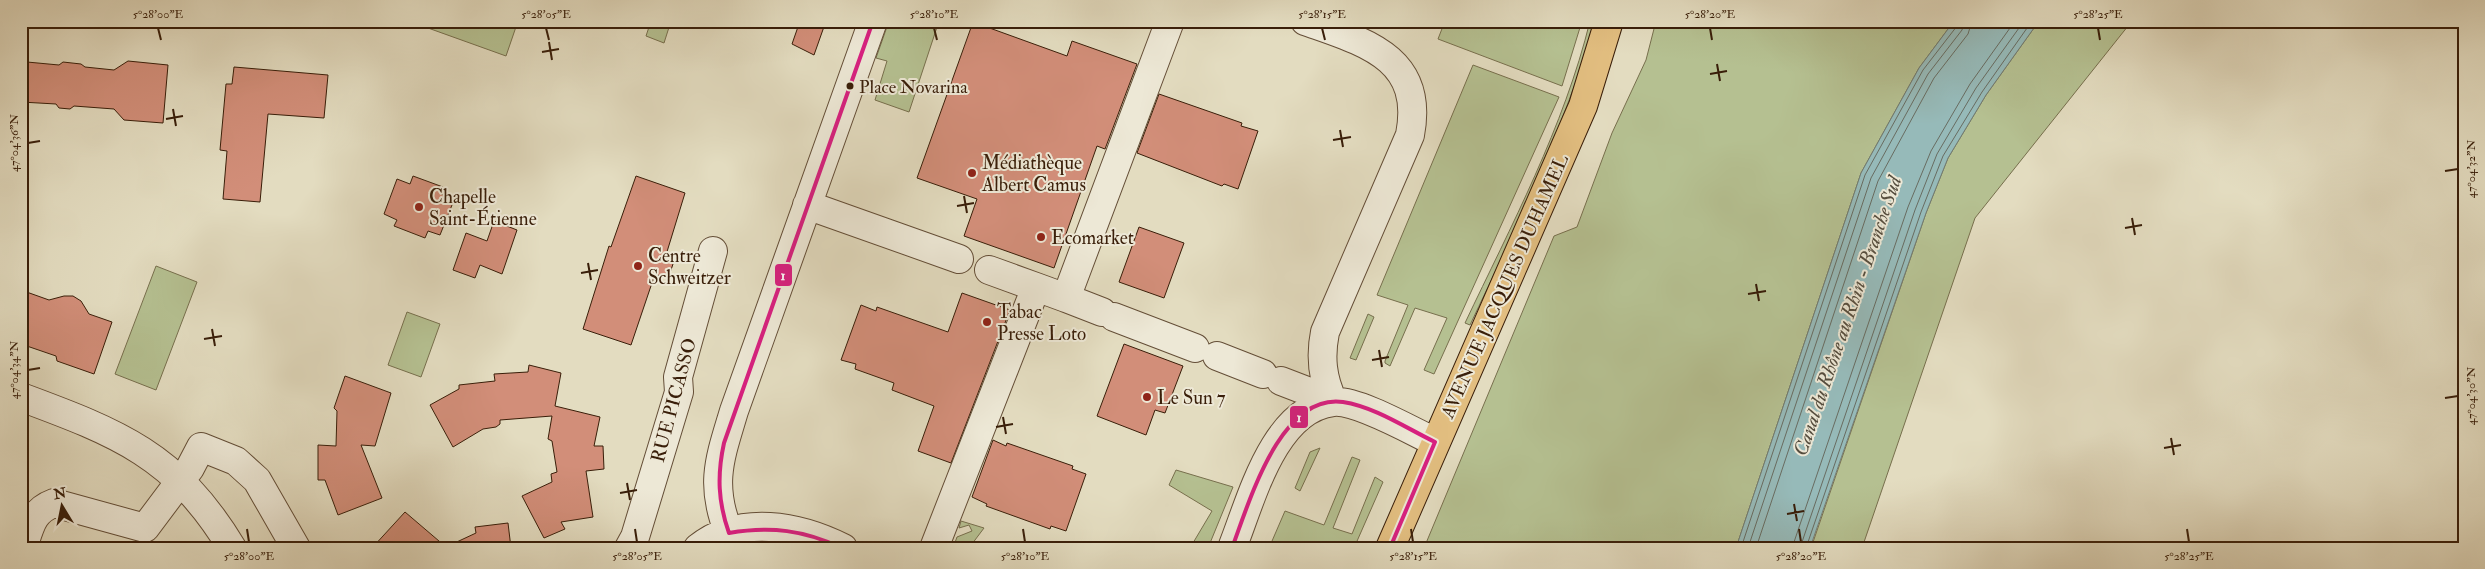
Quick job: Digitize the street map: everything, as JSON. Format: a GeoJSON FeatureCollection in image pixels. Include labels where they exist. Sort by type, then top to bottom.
{"type":"FeatureCollection","features":[{"type":"Feature","properties":{"kind":"main road","name":"AVENUE JACQUES DUHAMEL"},"geometry":{"type":"LineString","coordinates":[[1390,548],[1582,106],[1609,21]]}},
{"type":"Feature","properties":{"kind":"street"},"geometry":{"type":"LineString","coordinates":[[728,532],[721,514],[717,490],[718,464],[734,411],[873,21]]}},
{"type":"Feature","properties":{"kind":"street"},"geometry":{"type":"LineString","coordinates":[[1066,298],[1170,21]]}},
{"type":"Feature","properties":{"kind":"street"},"geometry":{"type":"LineString","coordinates":[[1305,21],[1370,45],[1390,59],[1406,80],[1412,96],[1413,112],[1410,135],[1325,332],[1322,360],[1326,385],[1333,401]]}},
{"type":"Feature","properties":{"kind":"street"},"geometry":{"type":"LineString","coordinates":[[807,205],[959,259]]}},
{"type":"Feature","properties":{"kind":"street","name":"RUE PICASSO"},"geometry":{"type":"LineString","coordinates":[[629,548],[635,537],[679,392],[678,377],[713,252]]}},
{"type":"Feature","properties":{"kind":"street"},"geometry":{"type":"LineString","coordinates":[[989,270],[1333,401],[1351,404],[1367,410],[1435,442]]}},
{"type":"Feature","properties":{"kind":"street"},"geometry":{"type":"LineString","coordinates":[[934,548],[1036,287]]}},
{"type":"Feature","properties":{"kind":"street"},"geometry":{"type":"LineString","coordinates":[[21,397],[110,432],[138,447],[180,480],[199,500],[232,548]]}},
{"type":"Feature","properties":{"kind":"street"},"geometry":{"type":"LineString","coordinates":[[1232,548],[1275,444],[1296,418],[1333,401]]}},
{"type":"Feature","properties":{"kind":"street"},"geometry":{"type":"LineString","coordinates":[[23,548],[41,507],[54,503],[144,528],[202,447],[236,461],[257,480],[296,548]]}},
{"type":"Feature","properties":{"kind":"street"},"geometry":{"type":"LineString","coordinates":[[698,548],[706,541],[728,532],[775,526],[797,529],[820,536],[843,548]]}},
{"type":"Feature","properties":{"kind":"green space"},"geometry":{"type":"Polygon","coordinates":[[[431,21],[518,21],[506,56],[428,28],[431,21]]]}},
{"type":"Feature","properties":{"kind":"green space"},"geometry":{"type":"Polygon","coordinates":[[[651,21],[671,21],[664,43],[646,36],[651,21]]]}},
{"type":"Feature","properties":{"kind":"green space"},"geometry":{"type":"Polygon","coordinates":[[[889,21],[939,21],[909,112],[875,100],[887,61],[876,58],[889,21]]]}},
{"type":"Feature","properties":{"kind":"green space"},"geometry":{"type":"Polygon","coordinates":[[[1445,21],[1582,21],[1562,86],[1438,39],[1445,21]]]}},
{"type":"Feature","properties":{"kind":"green space"},"geometry":{"type":"Polygon","coordinates":[[[1590,21],[1596,21],[1569,99],[1539,176],[1470,325],[1465,323],[1518,213],[1551,138],[1579,60],[1590,21]]]}},
{"type":"Feature","properties":{"kind":"green space"},"geometry":{"type":"Polygon","coordinates":[[[1656,21],[1954,21],[1919,68],[1861,173],[1736,548],[1424,548],[1554,236],[1577,227],[1612,133],[1646,60],[1656,21]]]}},
{"type":"Feature","properties":{"kind":"green space"},"geometry":{"type":"Polygon","coordinates":[[[2039,21],[2132,21],[1975,218],[1862,548],[1811,548],[1926,213],[1948,158],[1986,95],[2039,21]]]}},
{"type":"Feature","properties":{"kind":"green space"},"geometry":{"type":"Polygon","coordinates":[[[1473,65],[1559,97],[1434,374],[1424,370],[1447,318],[1415,308],[1390,366],[1385,361],[1408,305],[1377,295],[1473,65]]]}},
{"type":"Feature","properties":{"kind":"green space"},"geometry":{"type":"Polygon","coordinates":[[[156,266],[197,282],[156,390],[115,374],[156,266]]]}},
{"type":"Feature","properties":{"kind":"green space"},"geometry":{"type":"Polygon","coordinates":[[[407,312],[440,324],[421,377],[388,365],[407,312]]]}},
{"type":"Feature","properties":{"kind":"green space"},"geometry":{"type":"Polygon","coordinates":[[[1368,314],[1374,317],[1356,360],[1350,358],[1368,314]]]}},
{"type":"Feature","properties":{"kind":"green space"},"geometry":{"type":"Polygon","coordinates":[[[1320,448],[1300,491],[1295,488],[1310,452],[1320,448]]]}},
{"type":"Feature","properties":{"kind":"green space"},"geometry":{"type":"Polygon","coordinates":[[[1352,457],[1360,460],[1333,528],[1352,534],[1375,477],[1383,482],[1354,548],[1269,548],[1285,511],[1324,525],[1352,457]]]}},
{"type":"Feature","properties":{"kind":"green space"},"geometry":{"type":"Polygon","coordinates":[[[1176,470],[1233,487],[1208,548],[1190,548],[1212,511],[1169,485],[1176,470]]]}},
{"type":"Feature","properties":{"kind":"green space"},"geometry":{"type":"Polygon","coordinates":[[[961,521],[984,528],[969,548],[953,548],[957,537],[972,531],[969,525],[959,528],[961,521]]]}},
{"type":"Feature","properties":{"kind":"water","name":"Canal du Rhône au Rhin - Branche Sud"},"geometry":{"type":"Polygon","coordinates":[[[1954,21],[2039,21],[1986,95],[1948,158],[1926,213],[1810,548],[1736,548],[1861,173],[1919,68],[1954,21]]]}},
{"type":"Feature","properties":{"kind":"building"},"geometry":{"type":"Polygon","coordinates":[[[800,21],[826,21],[814,55],[792,44],[800,21]]]}},
{"type":"Feature","properties":{"kind":"building"},"geometry":{"type":"Polygon","coordinates":[[[973,22],[1067,56],[1072,41],[1137,64],[1105,149],[1097,146],[1054,268],[964,236],[977,199],[917,178],[973,22]]]}},
{"type":"Feature","properties":{"kind":"building"},"geometry":{"type":"Polygon","coordinates":[[[128,61],[168,65],[163,123],[124,120],[114,109],[74,106],[70,109],[59,108],[56,104],[21,102],[21,65],[26,66],[27,62],[59,65],[63,62],[81,64],[85,67],[114,70],[128,61]]]}},
{"type":"Feature","properties":{"kind":"building"},"geometry":{"type":"Polygon","coordinates":[[[234,67],[328,75],[324,118],[268,114],[260,202],[223,199],[227,151],[220,150],[226,84],[232,84],[234,67]]]}},
{"type":"Feature","properties":{"kind":"building"},"geometry":{"type":"Polygon","coordinates":[[[1159,94],[1242,123],[1241,126],[1258,131],[1238,189],[1224,184],[1222,186],[1137,153],[1159,94]]]}},
{"type":"Feature","properties":{"kind":"building","name":"Chapelle Saint-Étienne"},"geometry":{"type":"Polygon","coordinates":[[[413,176],[443,187],[441,194],[454,200],[440,235],[428,231],[425,238],[394,226],[397,220],[384,214],[397,179],[410,184],[413,176]]]}},
{"type":"Feature","properties":{"kind":"building","name":"Centre Schweitzer"},"geometry":{"type":"Polygon","coordinates":[[[636,176],[685,193],[666,255],[675,258],[668,279],[655,274],[631,345],[583,329],[609,246],[611,247],[636,176]]]}},
{"type":"Feature","properties":{"kind":"building"},"geometry":{"type":"Polygon","coordinates":[[[494,221],[517,230],[502,274],[480,265],[475,278],[453,270],[466,233],[487,241],[494,221]]]}},
{"type":"Feature","properties":{"kind":"building"},"geometry":{"type":"Polygon","coordinates":[[[1139,227],[1184,243],[1164,298],[1119,282],[1139,227]]]}},
{"type":"Feature","properties":{"kind":"building"},"geometry":{"type":"Polygon","coordinates":[[[21,290],[49,300],[73,296],[81,301],[89,314],[112,322],[94,374],[57,361],[56,356],[21,344],[21,290]]]}},
{"type":"Feature","properties":{"kind":"building"},"geometry":{"type":"Polygon","coordinates":[[[962,293],[1010,310],[951,463],[918,451],[934,406],[892,390],[894,383],[855,369],[856,364],[841,360],[861,305],[876,311],[877,307],[948,332],[962,293]]]}},
{"type":"Feature","properties":{"kind":"building"},"geometry":{"type":"Polygon","coordinates":[[[1124,344],[1183,366],[1165,413],[1155,410],[1146,435],[1097,416],[1124,344]]]}},
{"type":"Feature","properties":{"kind":"building"},"geometry":{"type":"Polygon","coordinates":[[[529,365],[561,373],[555,406],[600,417],[594,446],[603,446],[604,469],[586,471],[593,517],[561,522],[565,529],[544,538],[522,496],[552,482],[551,474],[557,472],[552,441],[548,439],[552,416],[500,420],[500,424],[496,427],[483,429],[453,447],[430,405],[459,389],[459,385],[495,381],[494,374],[528,372],[529,365]]]}},
{"type":"Feature","properties":{"kind":"building"},"geometry":{"type":"Polygon","coordinates":[[[345,376],[391,393],[375,446],[361,445],[382,498],[338,515],[325,480],[318,480],[318,445],[336,446],[337,411],[334,408],[345,376]]]}},
{"type":"Feature","properties":{"kind":"building"},"geometry":{"type":"Polygon","coordinates":[[[993,440],[1006,446],[1007,443],[1073,466],[1072,469],[1086,474],[1066,531],[1051,526],[1050,529],[986,506],[987,504],[972,497],[993,440]]]}},
{"type":"Feature","properties":{"kind":"building"},"geometry":{"type":"Polygon","coordinates":[[[405,512],[446,547],[476,533],[475,527],[508,523],[511,548],[372,548],[405,512]]]}},
{"type":"Feature","properties":{"kind":"transit line","name":"1"},"geometry":{"type":"LineString","coordinates":[[729,533],[725,522],[720,488],[720,466],[724,443],[873,21]]}},
{"type":"Feature","properties":{"kind":"transit line","name":"1"},"geometry":{"type":"LineString","coordinates":[[1232,548],[1258,480],[1270,455],[1285,432],[1301,415],[1321,404],[1343,402],[1367,408],[1435,442]]}},
{"type":"Feature","properties":{"kind":"transit line","name":"1"},"geometry":{"type":"LineString","coordinates":[[1390,548],[1435,442]]}},
{"type":"Feature","properties":{"kind":"transit line","name":"1"},"geometry":{"type":"LineString","coordinates":[[729,533],[759,530],[787,531],[814,537],[842,548]]}},
{"type":"Feature","properties":{"kind":"place","name":"Place Novarina"},"geometry":{"type":"Point","coordinates":[850,86]}},
{"type":"Feature","properties":{"kind":"place","name":"Médiathèque Albert Camus"},"geometry":{"type":"Point","coordinates":[972,173]}},
{"type":"Feature","properties":{"kind":"place","name":"Chapelle Saint-Étienne"},"geometry":{"type":"Point","coordinates":[419,207]}},
{"type":"Feature","properties":{"kind":"place","name":"Ecomarket"},"geometry":{"type":"Point","coordinates":[1041,237]}},
{"type":"Feature","properties":{"kind":"place","name":"Centre Schweitzer"},"geometry":{"type":"Point","coordinates":[638,266]}},
{"type":"Feature","properties":{"kind":"place","name":"Tabac Presse Loto"},"geometry":{"type":"Point","coordinates":[987,322]}},
{"type":"Feature","properties":{"kind":"place","name":"Le Sun 7"},"geometry":{"type":"Point","coordinates":[1147,397]}}]}
